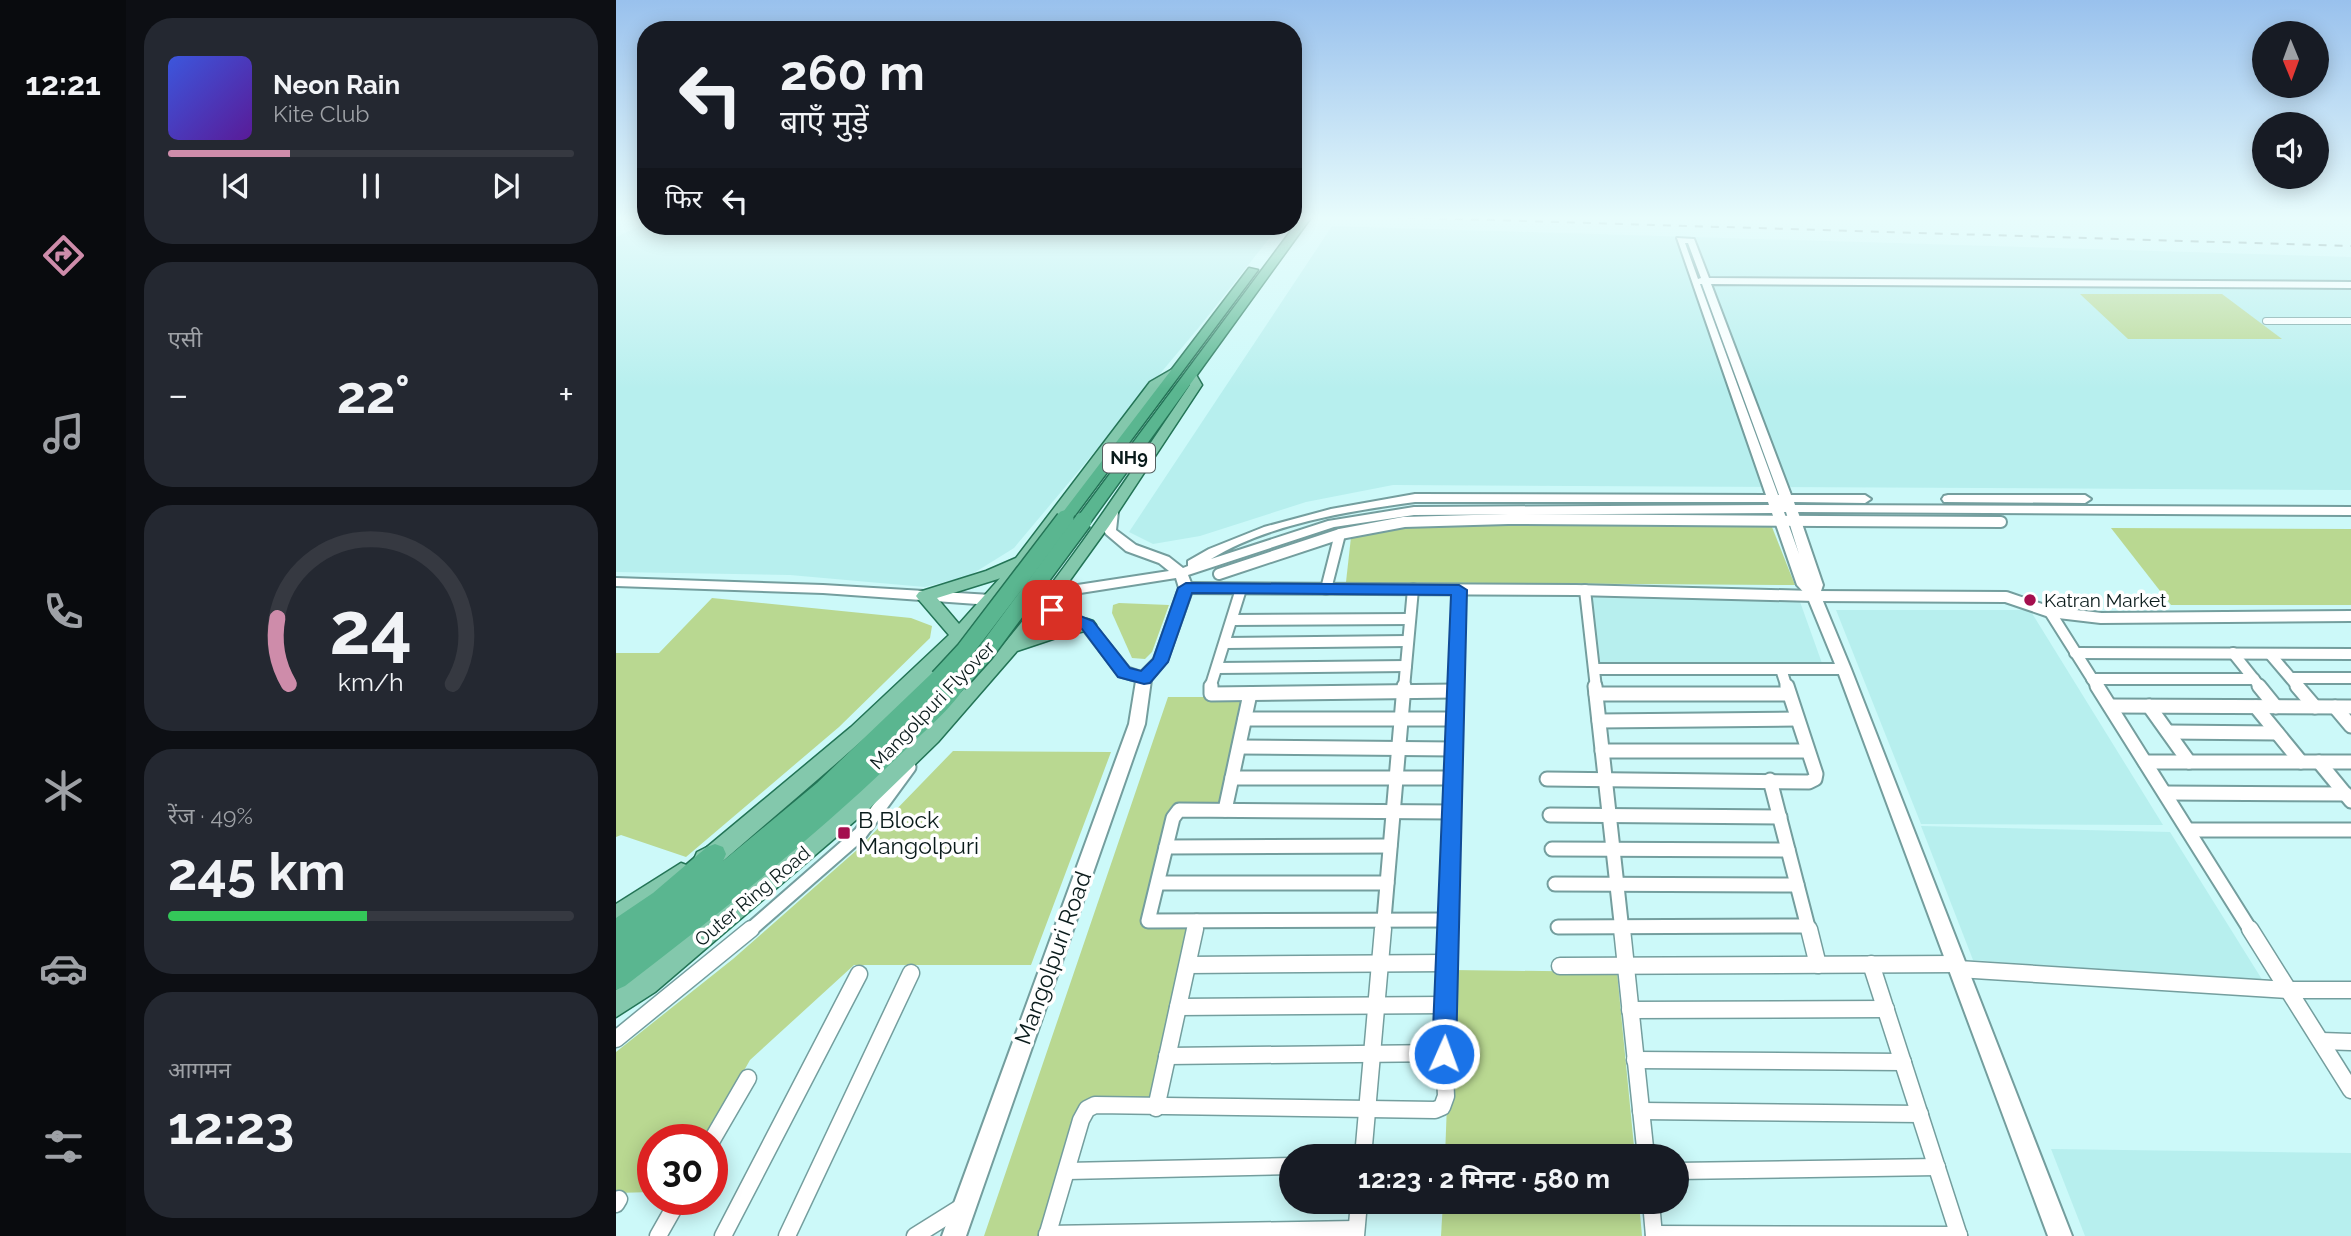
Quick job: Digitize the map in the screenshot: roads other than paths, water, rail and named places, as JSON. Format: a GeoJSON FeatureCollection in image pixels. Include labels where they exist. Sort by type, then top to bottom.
{"type":"FeatureCollection","features":[{"type":"Feature","properties":{"kind":"highway","name":"Outer Ring Road"},"geometry":{"type":"LineString","coordinates":[[1184,374],[1254,274]]}},
{"type":"Feature","properties":{"kind":"highway","name":"Outer Ring Road"},"geometry":{"type":"LineString","coordinates":[[1184,374],[1259,274]]}},
{"type":"Feature","properties":{"kind":"highway","name":"Mangolpuri Flyover"},"geometry":{"type":"LineString","coordinates":[[616,954],[684,906],[807,805],[895,724],[965,650],[1184,374]]}},
{"type":"Feature","properties":{"kind":"highway","name":"Mangolpuri Flyover"},"geometry":{"type":"LineString","coordinates":[[616,978],[692,921],[820,816],[914,730],[985,653],[1083,521],[1167,395]]}},
{"type":"Feature","properties":{"kind":"highway"},"geometry":{"type":"LineString","coordinates":[[616,932],[661,900],[715,854]]}},
{"type":"Feature","properties":{"kind":"main road","name":"Outer Ring Road"},"geometry":{"type":"LineString","coordinates":[[616,1005],[646,984],[845,818],[932,736],[1049,600],[1112,512],[1196,385],[1184,374]]}},
{"type":"Feature","properties":{"kind":"main road"},"geometry":{"type":"LineString","coordinates":[[616,917],[688,868],[715,854],[884,710],[991,600],[1155,385],[1184,374]]}},
{"type":"Feature","properties":{"kind":"main road"},"geometry":{"type":"LineString","coordinates":[[1052,520],[1053,528],[1058,532],[1076,535],[1099,523],[1112,512]]}},
{"type":"Feature","properties":{"kind":"main road"},"geometry":{"type":"LineString","coordinates":[[959,635],[925,596],[982,579],[1020,562]]}},
{"type":"Feature","properties":{"kind":"main road"},"geometry":{"type":"LineString","coordinates":[[1011,647],[1053,632],[1087,625]]}},
{"type":"Feature","properties":{"kind":"street"},"geometry":{"type":"LineString","coordinates":[[2060,1236],[1814,595],[1816,585],[1784,509],[1701,283],[2351,287]]}},
{"type":"Feature","properties":{"kind":"street"},"geometry":{"type":"LineString","coordinates":[[2266,321],[2351,321]]}},
{"type":"Feature","properties":{"kind":"street"},"geometry":{"type":"LineString","coordinates":[[1219,574],[1340,534],[1404,522],[1784,509],[2351,502]]}},
{"type":"Feature","properties":{"kind":"street"},"geometry":{"type":"LineString","coordinates":[[1784,509],[2001,522]]}},
{"type":"Feature","properties":{"kind":"street"},"geometry":{"type":"LineString","coordinates":[[1184,581],[1332,524],[1381,514],[1437,510],[2351,511]]}},
{"type":"Feature","properties":{"kind":"street"},"geometry":{"type":"LineString","coordinates":[[1112,512],[1110,531],[1131,548],[1164,559],[1184,581]]}},
{"type":"Feature","properties":{"kind":"street"},"geometry":{"type":"LineString","coordinates":[[1326,589],[1340,534]]}},
{"type":"Feature","properties":{"kind":"street"},"geometry":{"type":"LineString","coordinates":[[616,582],[991,600],[1049,600],[1070,590],[1184,581],[1241,589],[1585,590],[2006,597],[2050,612],[2101,618],[2351,615]]}},
{"type":"Feature","properties":{"kind":"street","name":"Mangolpuri Road"},"geometry":{"type":"LineString","coordinates":[[954,1236],[1138,724],[1144,678],[1160,662],[1184,581]]}},
{"type":"Feature","properties":{"kind":"street"},"geometry":{"type":"LineString","coordinates":[[1241,589],[1209,691],[1211,694],[1456,691]]}},
{"type":"Feature","properties":{"kind":"street"},"geometry":{"type":"LineString","coordinates":[[1364,1144],[1413,590]]}},
{"type":"Feature","properties":{"kind":"street"},"geometry":{"type":"LineString","coordinates":[[1358,1214],[1356,1233],[1047,1235],[1081,1119],[1087,1110],[1095,1105],[1156,1108],[1442,1108],[1446,1096],[1444,1054],[1459,590]]}},
{"type":"Feature","properties":{"kind":"street"},"geometry":{"type":"LineString","coordinates":[[1585,590],[1645,1144]]}},
{"type":"Feature","properties":{"kind":"street"},"geometry":{"type":"LineString","coordinates":[[1049,600],[1052,610],[1087,625],[1124,672],[1144,678]]}},
{"type":"Feature","properties":{"kind":"street"},"geometry":{"type":"LineString","coordinates":[[2050,612],[2351,1090]]}},
{"type":"Feature","properties":{"kind":"street"},"geometry":{"type":"LineString","coordinates":[[1232,620],[1410,619]]}},
{"type":"Feature","properties":{"kind":"street"},"geometry":{"type":"LineString","coordinates":[[1225,643],[1409,641]]}},
{"type":"Feature","properties":{"kind":"street"},"geometry":{"type":"LineString","coordinates":[[2075,653],[2351,654]]}},
{"type":"Feature","properties":{"kind":"street"},"geometry":{"type":"LineString","coordinates":[[2233,653],[2276,707]]}},
{"type":"Feature","properties":{"kind":"street"},"geometry":{"type":"LineString","coordinates":[[2270,654],[2315,707]]}},
{"type":"Feature","properties":{"kind":"street"},"geometry":{"type":"LineString","coordinates":[[1217,668],[1406,666]]}},
{"type":"Feature","properties":{"kind":"street"},"geometry":{"type":"LineString","coordinates":[[1594,669],[1844,669]]}},
{"type":"Feature","properties":{"kind":"street"},"geometry":{"type":"LineString","coordinates":[[1547,779],[1809,782],[1815,779],[1816,774],[1781,669]]}},
{"type":"Feature","properties":{"kind":"street"},"geometry":{"type":"LineString","coordinates":[[2291,678],[2351,678]]}},
{"type":"Feature","properties":{"kind":"street"},"geometry":{"type":"LineString","coordinates":[[2092,679],[2254,679]]}},
{"type":"Feature","properties":{"kind":"street"},"geometry":{"type":"LineString","coordinates":[[1225,810],[1250,694]]}},
{"type":"Feature","properties":{"kind":"street"},"geometry":{"type":"LineString","coordinates":[[1596,694],[1789,694]]}},
{"type":"Feature","properties":{"kind":"street"},"geometry":{"type":"LineString","coordinates":[[2110,706],[2351,707]]}},
{"type":"Feature","properties":{"kind":"street"},"geometry":{"type":"LineString","coordinates":[[2149,706],[2189,762]]}},
{"type":"Feature","properties":{"kind":"street"},"geometry":{"type":"LineString","coordinates":[[2256,707],[2301,762]]}},
{"type":"Feature","properties":{"kind":"street"},"geometry":{"type":"LineString","coordinates":[[2334,707],[2351,726]]}},
{"type":"Feature","properties":{"kind":"street"},"geometry":{"type":"LineString","coordinates":[[1245,719],[1455,719]]}},
{"type":"Feature","properties":{"kind":"street"},"geometry":{"type":"LineString","coordinates":[[1599,721],[1797,719]]}},
{"type":"Feature","properties":{"kind":"street"},"geometry":{"type":"LineString","coordinates":[[2168,732],[2277,733]]}},
{"type":"Feature","properties":{"kind":"street"},"geometry":{"type":"LineString","coordinates":[[616,1040],[774,911],[860,834],[932,736]]}},
{"type":"Feature","properties":{"kind":"street"},"geometry":{"type":"LineString","coordinates":[[1239,747],[1454,749]]}},
{"type":"Feature","properties":{"kind":"street"},"geometry":{"type":"LineString","coordinates":[[1602,751],[1807,751]]}},
{"type":"Feature","properties":{"kind":"street"},"geometry":{"type":"LineString","coordinates":[[2145,762],[2351,762]]}},
{"type":"Feature","properties":{"kind":"street"},"geometry":{"type":"LineString","coordinates":[[2319,762],[2348,797]]}},
{"type":"Feature","properties":{"kind":"street"},"geometry":{"type":"LineString","coordinates":[[1232,778],[1453,778]]}},
{"type":"Feature","properties":{"kind":"street"},"geometry":{"type":"LineString","coordinates":[[1770,780],[1818,964]]}},
{"type":"Feature","properties":{"kind":"street"},"geometry":{"type":"LineString","coordinates":[[2165,793],[2348,797]]}},
{"type":"Feature","properties":{"kind":"street"},"geometry":{"type":"LineString","coordinates":[[1448,920],[1147,921],[1174,818],[1179,810],[1452,812]]}},
{"type":"Feature","properties":{"kind":"street"},"geometry":{"type":"LineString","coordinates":[[1550,815],[1780,817]]}},
{"type":"Feature","properties":{"kind":"street"},"geometry":{"type":"LineString","coordinates":[[2188,830],[2351,830]]}},
{"type":"Feature","properties":{"kind":"street"},"geometry":{"type":"LineString","coordinates":[[1166,848],[1390,846]]}},
{"type":"Feature","properties":{"kind":"street"},"geometry":{"type":"LineString","coordinates":[[1552,849],[1788,850]]}},
{"type":"Feature","properties":{"kind":"street"},"geometry":{"type":"LineString","coordinates":[[1158,883],[1387,883]]}},
{"type":"Feature","properties":{"kind":"street"},"geometry":{"type":"LineString","coordinates":[[1555,884],[1797,885]]}},
{"type":"Feature","properties":{"kind":"street"},"geometry":{"type":"LineString","coordinates":[[1156,1108],[1197,920]]}},
{"type":"Feature","properties":{"kind":"street"},"geometry":{"type":"LineString","coordinates":[[1558,928],[1808,926]]}},
{"type":"Feature","properties":{"kind":"street"},"geometry":{"type":"LineString","coordinates":[[1188,965],[1447,963]]}},
{"type":"Feature","properties":{"kind":"street"},"geometry":{"type":"LineString","coordinates":[[1652,1214],[1654,1235],[1959,1236],[1871,964]]}},
{"type":"Feature","properties":{"kind":"street"},"geometry":{"type":"LineString","coordinates":[[1560,966],[1957,966],[2288,990],[2351,990]]}},
{"type":"Feature","properties":{"kind":"street"},"geometry":{"type":"LineString","coordinates":[[787,1236],[912,973]]}},
{"type":"Feature","properties":{"kind":"street"},"geometry":{"type":"LineString","coordinates":[[723,1236],[859,974]]}},
{"type":"Feature","properties":{"kind":"street"},"geometry":{"type":"LineString","coordinates":[[1178,1007],[1446,1005]]}},
{"type":"Feature","properties":{"kind":"street"},"geometry":{"type":"LineString","coordinates":[[1630,1010],[1886,1009]]}},
{"type":"Feature","properties":{"kind":"street"},"geometry":{"type":"LineString","coordinates":[[2320,1041],[2351,1042]]}},
{"type":"Feature","properties":{"kind":"street"},"geometry":{"type":"LineString","coordinates":[[1167,1056],[1444,1054]]}},
{"type":"Feature","properties":{"kind":"street"},"geometry":{"type":"LineString","coordinates":[[1635,1060],[1903,1062]]}},
{"type":"Feature","properties":{"kind":"street"},"geometry":{"type":"LineString","coordinates":[[721,1124],[748,1078]]}},
{"type":"Feature","properties":{"kind":"street"},"geometry":{"type":"LineString","coordinates":[[1641,1111],[1920,1114]]}},
{"type":"Feature","properties":{"kind":"street"},"geometry":{"type":"LineString","coordinates":[[1067,1171],[1279,1167]]}},
{"type":"Feature","properties":{"kind":"street"},"geometry":{"type":"LineString","coordinates":[[1689,1171],[1937,1167]]}},
{"type":"Feature","properties":{"kind":"street"},"geometry":{"type":"LineString","coordinates":[[915,1236],[965,1204]]}},
{"type":"Feature","properties":{"kind":"street"},"geometry":{"type":"LineString","coordinates":[[658,1236],[670,1215]]}},
{"type":"Feature","properties":{"kind":"place","name":"Katran Market"},"geometry":{"type":"Point","coordinates":[2030,600]}},
{"type":"Feature","properties":{"kind":"place","name":"B Block Mangolpuri"},"geometry":{"type":"Point","coordinates":[844,833]}}]}
